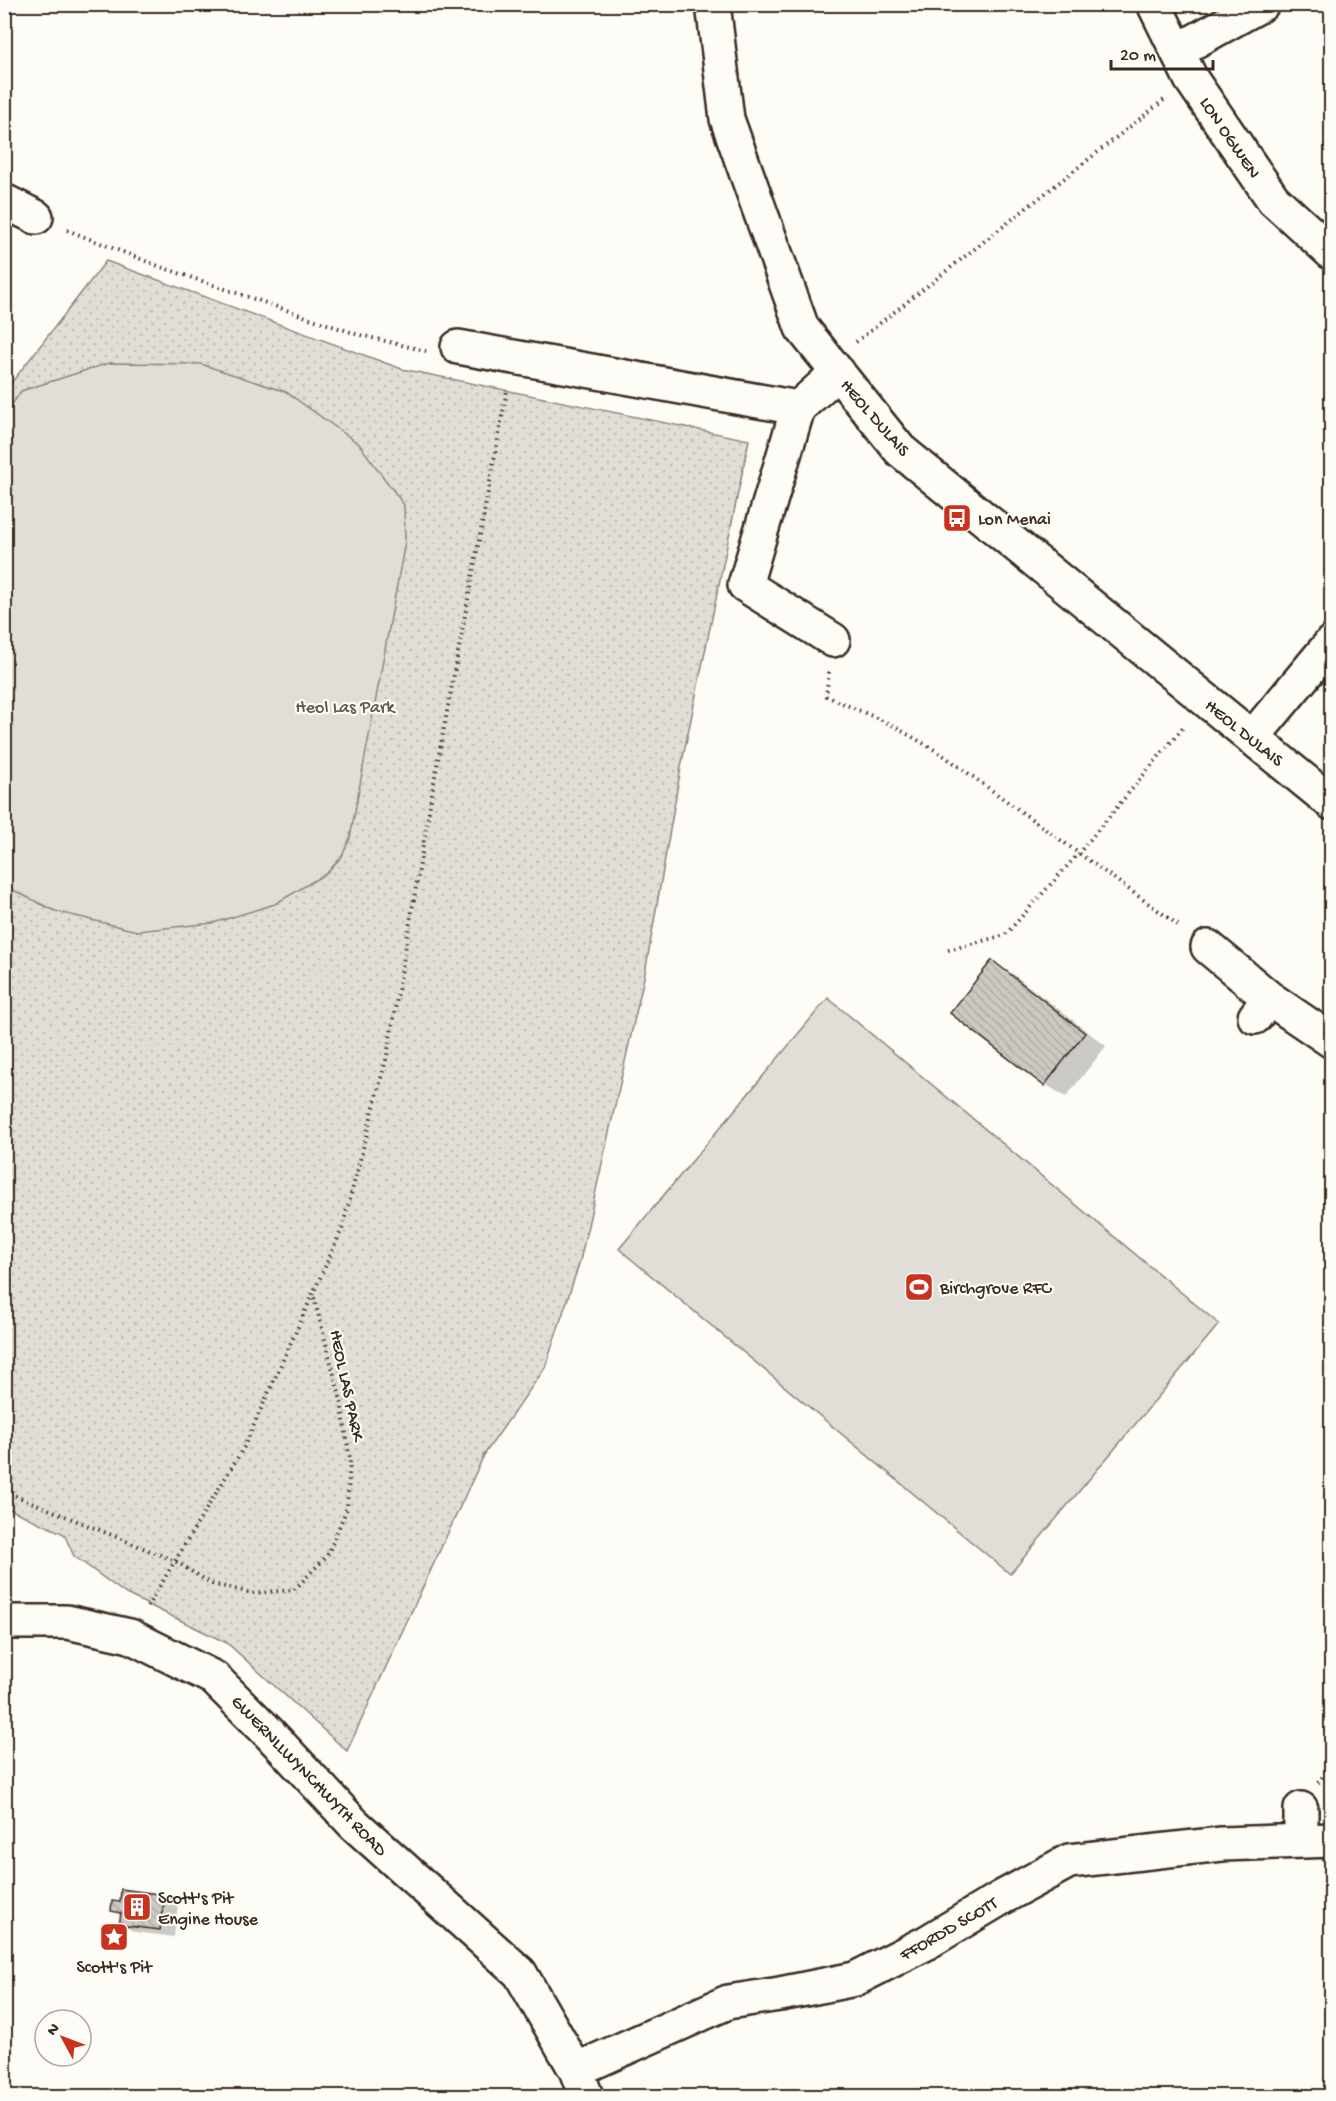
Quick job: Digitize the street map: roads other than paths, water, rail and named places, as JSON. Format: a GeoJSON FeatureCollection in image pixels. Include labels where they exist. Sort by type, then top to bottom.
{"type":"FeatureCollection","features":[{"type":"Feature","properties":{"kind":"street","name":"HEOL DULAIS"},"geometry":{"type":"LineString","coordinates":[[713,4],[727,119],[802,328],[900,450],[1332,803]]}},
{"type":"Feature","properties":{"kind":"street","name":"LON OGWEN"},"geometry":{"type":"LineString","coordinates":[[1154,4],[1184,65],[1273,199],[1332,253]]}},
{"type":"Feature","properties":{"kind":"street"},"geometry":{"type":"LineString","coordinates":[[1184,65],[1262,4]]}},
{"type":"Feature","properties":{"kind":"street"},"geometry":{"type":"LineString","coordinates":[[4,201],[36,217]]}},
{"type":"Feature","properties":{"kind":"street"},"geometry":{"type":"LineString","coordinates":[[458,347],[798,408]]}},
{"type":"Feature","properties":{"kind":"street"},"geometry":{"type":"LineString","coordinates":[[833,367],[798,408],[745,585],[833,640]]}},
{"type":"Feature","properties":{"kind":"street"},"geometry":{"type":"LineString","coordinates":[[1252,738],[1332,642]]}},
{"type":"Feature","properties":{"kind":"street"},"geometry":{"type":"LineString","coordinates":[[1208,947],[1262,1007],[1332,1041]]}},
{"type":"Feature","properties":{"kind":"street","name":"GWERNLLWYNCHWYTH ROAD"},"geometry":{"type":"LineString","coordinates":[[4,1622],[67,1622],[130,1636],[214,1678],[354,1824],[520,1973],[581,2084]]}},
{"type":"Feature","properties":{"kind":"street","name":"FFORDD SCOTT"},"geometry":{"type":"LineString","coordinates":[[581,2084],[728,2002],[855,1979],[926,1943],[1069,1861],[1222,1844],[1311,1830]]}},
{"type":"Feature","properties":{"kind":"place","name":"Lon Menai"},"geometry":{"type":"Point","coordinates":[957,518]}},
{"type":"Feature","properties":{"kind":"place","name":"Birchgrove RFC"},"geometry":{"type":"Point","coordinates":[919,1287]}},
{"type":"Feature","properties":{"kind":"place","name":"Scott's Pit Engine House"},"geometry":{"type":"Point","coordinates":[137,1907]}},
{"type":"Feature","properties":{"kind":"place","name":"Scott's Pit"},"geometry":{"type":"Point","coordinates":[114,1937]}},
{"type":"Feature","properties":{"kind":"park label","name":"Heol Las Park"},"geometry":{"type":"Point","coordinates":[345,706]}}]}
